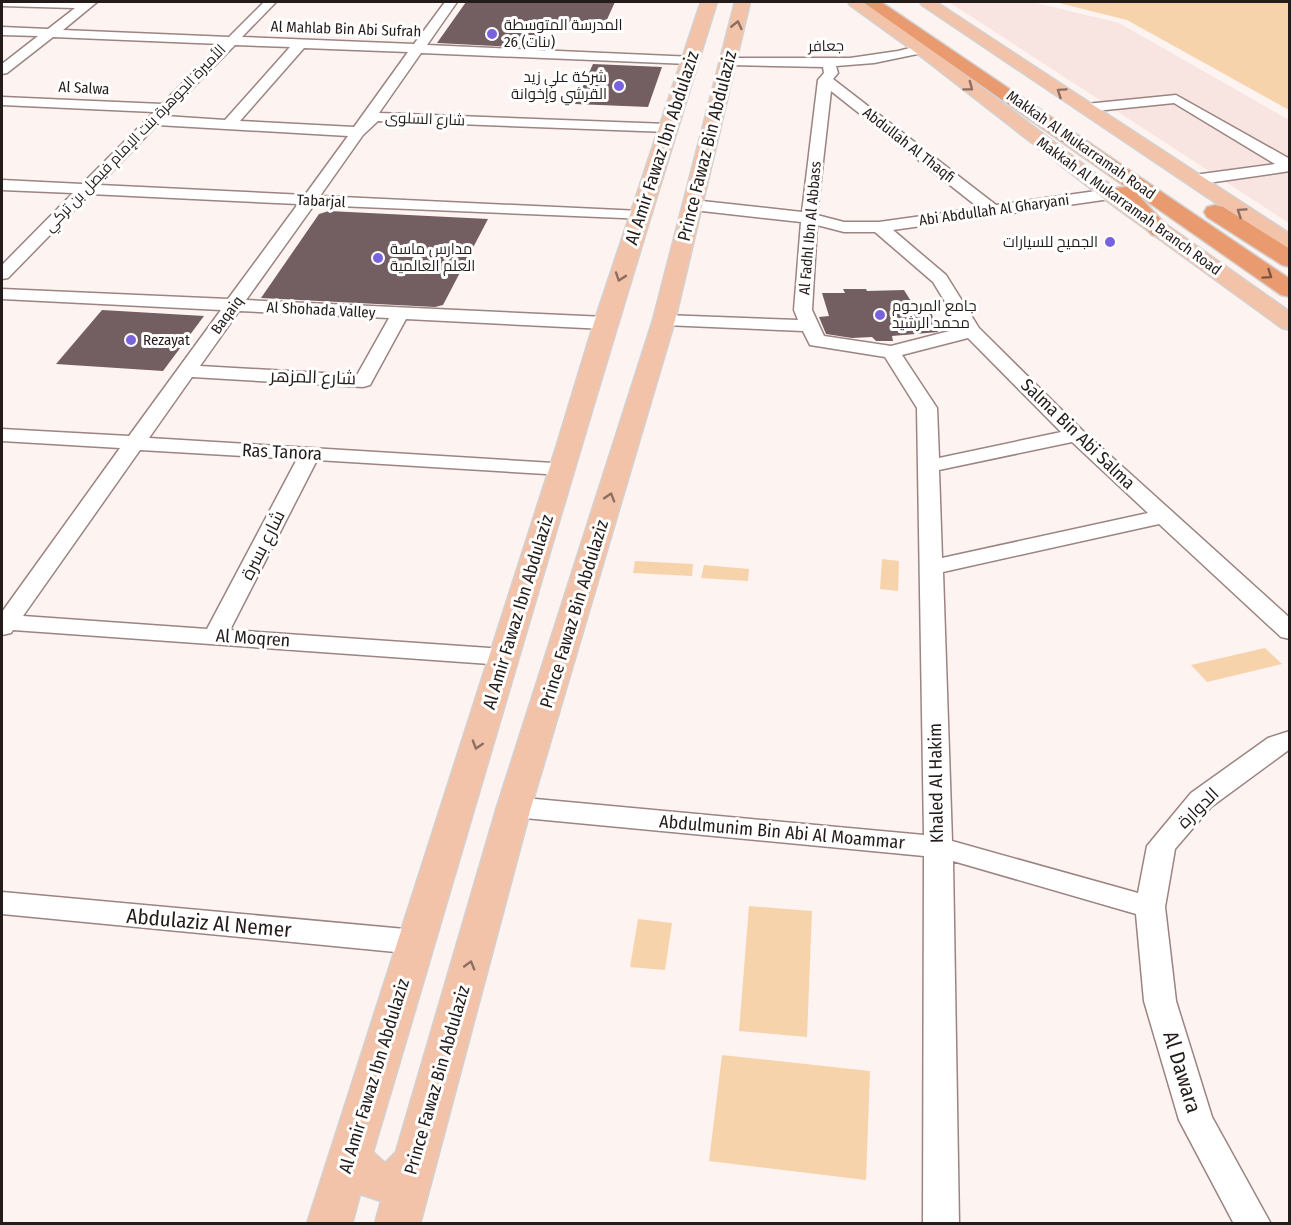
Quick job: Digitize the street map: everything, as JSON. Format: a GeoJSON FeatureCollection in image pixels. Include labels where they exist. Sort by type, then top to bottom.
{"type":"FeatureCollection","features":[{"type":"Feature","properties":{"kind":"highway","name":"Makkah Al Mukarramah Road"},"geometry":{"type":"LineString","coordinates":[[871,2],[944,58],[1030,110],[1290,290]]}},
{"type":"Feature","properties":{"kind":"highway","name":"Makkah Al Mukarramah Road"},"geometry":{"type":"LineString","coordinates":[[920,5],[971,49],[1193,189],[1290,262]]}},
{"type":"Feature","properties":{"kind":"highway"},"geometry":{"type":"LineString","coordinates":[[1030,110],[1132,200],[1160,230]]}},
{"type":"Feature","properties":{"kind":"main road","name":"Al Amir Fawaz Ibn Abdulaziz"},"geometry":{"type":"LineString","coordinates":[[329,1224],[605,323],[709,2]]}},
{"type":"Feature","properties":{"kind":"main road","name":"Prince Fawaz Bin Abdulaziz"},"geometry":{"type":"LineString","coordinates":[[397,1224],[514,807],[664,320],[743,2]]}},
{"type":"Feature","properties":{"kind":"main road","name":"Makkah Al Mukarramah Branch Road"},"geometry":{"type":"LineString","coordinates":[[855,2],[916,61],[944,58],[1110,194],[1290,323]]}},
{"type":"Feature","properties":{"kind":"main road"},"geometry":{"type":"LineString","coordinates":[[920,5],[1086,108],[1193,189],[1290,244]]}},
{"type":"Feature","properties":{"kind":"main road"},"geometry":{"type":"LineString","coordinates":[[350,1155],[359,1169],[385,1184],[395,1183],[414,1161]]}},
{"type":"Feature","properties":{"kind":"street"},"geometry":{"type":"LineString","coordinates":[[2,2],[88,3]]}},
{"type":"Feature","properties":{"kind":"street","name":"الأميرة الجوهرة بنت الإمام فيصل بن تركي"},"geometry":{"type":"LineString","coordinates":[[2,274],[270,2]]}},
{"type":"Feature","properties":{"kind":"street","name":"Baqaiq"},"geometry":{"type":"LineString","coordinates":[[3,624],[235,305],[451,2]]}},
{"type":"Feature","properties":{"kind":"street"},"geometry":{"type":"LineString","coordinates":[[2,70],[88,3]]}},
{"type":"Feature","properties":{"kind":"street","name":"Al Mahlab Bin Abi Sufrah"},"geometry":{"type":"LineString","coordinates":[[2,31],[689,60]]}},
{"type":"Feature","properties":{"kind":"street"},"geometry":{"type":"LineString","coordinates":[[228,125],[301,43]]}},
{"type":"Feature","properties":{"kind":"street","name":"جعافر"},"geometry":{"type":"LineString","coordinates":[[729,61],[828,72],[892,58],[916,61]]}},
{"type":"Feature","properties":{"kind":"street"},"geometry":{"type":"LineString","coordinates":[[828,72],[916,61]]}},
{"type":"Feature","properties":{"kind":"street","name":"Abdullah Al Thaqfi"},"geometry":{"type":"LineString","coordinates":[[828,72],[992,210]]}},
{"type":"Feature","properties":{"kind":"street","name":"Al Fadhl Ibn Al Abbass"},"geometry":{"type":"LineString","coordinates":[[811,326],[803,310],[809,218],[828,72]]}},
{"type":"Feature","properties":{"kind":"street"},"geometry":{"type":"LineString","coordinates":[[1086,108],[1176,99],[1290,166]]}},
{"type":"Feature","properties":{"kind":"street","name":"Al Salwa"},"geometry":{"type":"LineString","coordinates":[[2,100],[165,108]]}},
{"type":"Feature","properties":{"kind":"street","name":"شارع السلوى"},"geometry":{"type":"LineString","coordinates":[[153,120],[359,132],[374,117],[668,128]]}},
{"type":"Feature","properties":{"kind":"street"},"geometry":{"type":"LineString","coordinates":[[1193,189],[1290,166]]}},
{"type":"Feature","properties":{"kind":"street","name":"Tabarjal"},"geometry":{"type":"LineString","coordinates":[[2,185],[641,216]]}},
{"type":"Feature","properties":{"kind":"street","name":"Abi Abdullah Al Gharyani"},"geometry":{"type":"LineString","coordinates":[[693,205],[809,218],[844,227],[879,227],[1110,194]]}},
{"type":"Feature","properties":{"kind":"street","name":"Salma Bin Abi Salma"},"geometry":{"type":"LineString","coordinates":[[879,227],[940,279],[972,331],[1076,435],[1290,632]]}},
{"type":"Feature","properties":{"kind":"street","name":"Al Shohada Valley"},"geometry":{"type":"LineString","coordinates":[[2,294],[605,323]]}},
{"type":"Feature","properties":{"kind":"street","name":"شارع المزهر"},"geometry":{"type":"LineString","coordinates":[[187,371],[363,381],[400,314]]}},
{"type":"Feature","properties":{"kind":"street"},"geometry":{"type":"LineString","coordinates":[[664,320],[811,326],[817,342],[891,352],[972,331]]}},
{"type":"Feature","properties":{"kind":"street","name":"Khaled Al Hakim"},"geometry":{"type":"LineString","coordinates":[[891,352],[927,408],[938,847],[941,1224]]}},
{"type":"Feature","properties":{"kind":"street","name":"Ras Tanora"},"geometry":{"type":"LineString","coordinates":[[2,435],[562,469]]}},
{"type":"Feature","properties":{"kind":"street"},"geometry":{"type":"LineString","coordinates":[[929,466],[1076,435]]}},
{"type":"Feature","properties":{"kind":"street","name":"شارع بسرة"},"geometry":{"type":"LineString","coordinates":[[216,636],[310,454]]}},
{"type":"Feature","properties":{"kind":"street"},"geometry":{"type":"LineString","coordinates":[[930,568],[1164,516]]}},
{"type":"Feature","properties":{"kind":"street","name":"Al Moqren"},"geometry":{"type":"LineString","coordinates":[[3,624],[216,636],[504,657]]}},
{"type":"Feature","properties":{"kind":"street","name":"الدوارة"},"geometry":{"type":"LineString","coordinates":[[1150,908],[1161,846],[1201,800],[1277,744],[1290,740]]}},
{"type":"Feature","properties":{"kind":"street","name":"Abdulmunim Bin Abi Al Moammar"},"geometry":{"type":"LineString","coordinates":[[514,807],[938,847],[1150,908]]}},
{"type":"Feature","properties":{"kind":"street","name":"Abdulaziz Al Nemer"},"geometry":{"type":"LineString","coordinates":[[2,903],[416,942]]}},
{"type":"Feature","properties":{"kind":"street","name":"Al Dawara"},"geometry":{"type":"LineString","coordinates":[[1150,908],[1160,1001],[1196,1120],[1253,1224]]}},
{"type":"Feature","properties":{"kind":"shaded area"},"geometry":{"type":"Polygon","coordinates":[[[949,2],[1032,2],[1119,23],[1289,120],[1289,223],[949,2]]]}},
{"type":"Feature","properties":{"kind":"shaded area"},"geometry":{"type":"Polygon","coordinates":[[[1055,2],[1289,2],[1289,110],[1127,20],[1055,2]]]}},
{"type":"Feature","properties":{"kind":"shaded area"},"geometry":{"type":"Polygon","coordinates":[[[882,559],[899,561],[898,591],[880,589],[882,559]]]}},
{"type":"Feature","properties":{"kind":"shaded area"},"geometry":{"type":"Polygon","coordinates":[[[635,561],[693,564],[692,576],[633,573],[635,561]]]}},
{"type":"Feature","properties":{"kind":"shaded area"},"geometry":{"type":"Polygon","coordinates":[[[704,565],[749,569],[748,581],[701,578],[704,565]]]}},
{"type":"Feature","properties":{"kind":"shaded area"},"geometry":{"type":"Polygon","coordinates":[[[1265,648],[1282,664],[1207,682],[1191,665],[1265,648]]]}},
{"type":"Feature","properties":{"kind":"shaded area"},"geometry":{"type":"Polygon","coordinates":[[[749,906],[812,911],[807,1037],[739,1031],[749,906]]]}},
{"type":"Feature","properties":{"kind":"shaded area"},"geometry":{"type":"Polygon","coordinates":[[[638,919],[672,923],[665,970],[630,967],[638,919]]]}},
{"type":"Feature","properties":{"kind":"shaded area"},"geometry":{"type":"Polygon","coordinates":[[[722,1055],[870,1071],[866,1180],[709,1161],[722,1055]]]}},
{"type":"Feature","properties":{"kind":"building","name":"المدرسة المتوسطة 26 (بنات)"},"geometry":{"type":"Polygon","coordinates":[[[466,2],[615,2],[604,26],[598,25],[596,31],[544,29],[533,48],[437,43],[466,2]]]}},
{"type":"Feature","properties":{"kind":"building","name":"شركة علي زيد القرشي وإخوانة"},"geometry":{"type":"Polygon","coordinates":[[[593,64],[662,67],[648,107],[575,104],[593,64]]]}},
{"type":"Feature","properties":{"kind":"building","name":"مدارس ماسة العلم العالمية"},"geometry":{"type":"Polygon","coordinates":[[[329,211],[488,219],[443,305],[435,307],[261,298],[319,214],[329,211]]]}},
{"type":"Feature","properties":{"kind":"building","name":"جامع المرحوم محمد الرشيد"},"geometry":{"type":"Polygon","coordinates":[[[843,289],[904,290],[919,314],[931,312],[938,332],[892,336],[893,341],[826,334],[819,317],[829,316],[822,293],[845,293],[843,289]]]}},
{"type":"Feature","properties":{"kind":"building","name":"Rezayat"},"geometry":{"type":"Polygon","coordinates":[[[102,310],[204,316],[163,371],[56,364],[102,310]]]}},
{"type":"Feature","properties":{"kind":"place","name":"المدرسة المتوسطة 26 (بنات)"},"geometry":{"type":"Point","coordinates":[492,34]}},
{"type":"Feature","properties":{"kind":"place","name":"شركة علي زيد القرشي وإخوانة"},"geometry":{"type":"Point","coordinates":[619,86]}},
{"type":"Feature","properties":{"kind":"place","name":"الجميح للسيارات"},"geometry":{"type":"Point","coordinates":[1110,242]}},
{"type":"Feature","properties":{"kind":"place","name":"مدارس ماسة العلم العالمية"},"geometry":{"type":"Point","coordinates":[378,258]}},
{"type":"Feature","properties":{"kind":"place","name":"جامع المرحوم محمد الرشيد"},"geometry":{"type":"Point","coordinates":[880,315]}},
{"type":"Feature","properties":{"kind":"place","name":"Rezayat"},"geometry":{"type":"Point","coordinates":[131,340]}}]}
